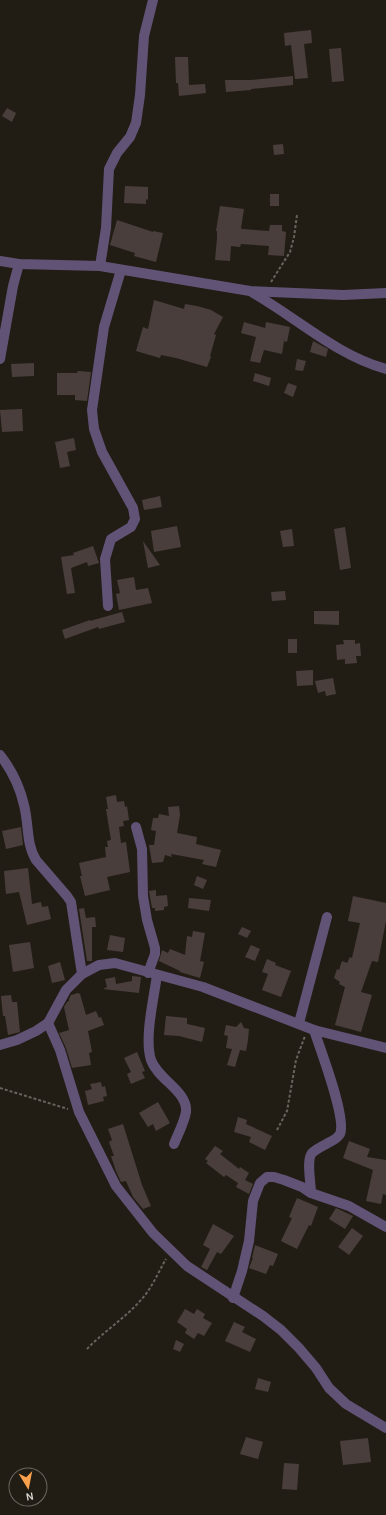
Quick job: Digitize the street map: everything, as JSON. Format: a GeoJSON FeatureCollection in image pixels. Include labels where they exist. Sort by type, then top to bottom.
{"type":"FeatureCollection","features":[{"type":"Feature","properties":{"kind":"street"},"geometry":{"type":"LineString","coordinates":[[100,266],[106,228],[109,170],[117,153],[130,137],[136,123],[140,95],[144,36],[153,0]]}},
{"type":"Feature","properties":{"kind":"street"},"geometry":{"type":"LineString","coordinates":[[0,260],[19,264],[100,266],[250,291],[343,295],[386,293]]}},
{"type":"Feature","properties":{"kind":"street"},"geometry":{"type":"LineString","coordinates":[[0,359],[13,286],[19,264]]}},
{"type":"Feature","properties":{"kind":"street"},"geometry":{"type":"LineString","coordinates":[[108,606],[105,559],[111,539],[131,527],[135,519],[133,508],[102,452],[94,429],[92,410],[104,327],[121,270]]}},
{"type":"Feature","properties":{"kind":"street"},"geometry":{"type":"LineString","coordinates":[[250,291],[273,304],[306,329],[373,366],[386,370]]}},
{"type":"Feature","properties":{"kind":"street"},"geometry":{"type":"LineString","coordinates":[[0,755],[14,777],[24,805],[32,854],[71,902],[82,974]]}},
{"type":"Feature","properties":{"kind":"street"},"geometry":{"type":"LineString","coordinates":[[136,827],[142,849],[143,896],[147,920],[155,948],[152,974],[149,1045],[151,1061],[158,1073],[182,1096],[186,1104],[184,1118],[174,1144]]}},
{"type":"Feature","properties":{"kind":"street"},"geometry":{"type":"LineString","coordinates":[[311,1193],[309,1161],[312,1154],[337,1138],[341,1130],[337,1102],[331,1078],[307,1027],[327,917]]}},
{"type":"Feature","properties":{"kind":"street"},"geometry":{"type":"LineString","coordinates":[[0,1045],[17,1040],[36,1031],[48,1023],[66,990],[82,974],[99,965],[115,963],[203,987],[307,1027],[386,1048]]}},
{"type":"Feature","properties":{"kind":"street"},"geometry":{"type":"LineString","coordinates":[[48,1023],[60,1050],[79,1112],[116,1186],[153,1233],[187,1266],[233,1298],[263,1316],[281,1330],[316,1368],[329,1388],[346,1404],[386,1428]]}},
{"type":"Feature","properties":{"kind":"street"},"geometry":{"type":"LineString","coordinates":[[233,1298],[242,1271],[249,1240],[253,1201],[260,1183],[267,1177],[274,1177],[302,1187],[311,1193],[349,1206],[386,1227]]}},
{"type":"Feature","properties":{"kind":"path"},"geometry":{"type":"LineString","coordinates":[[265,292],[290,252],[297,215]]}},
{"type":"Feature","properties":{"kind":"path"},"geometry":{"type":"LineString","coordinates":[[277,1130],[287,1111],[296,1060],[307,1027]]}},
{"type":"Feature","properties":{"kind":"path"},"geometry":{"type":"LineString","coordinates":[[0,1088],[79,1112]]}},
{"type":"Feature","properties":{"kind":"path"},"geometry":{"type":"LineString","coordinates":[[87,1349],[95,1340],[130,1311],[148,1292],[170,1250]]}},
{"type":"Feature","properties":{"kind":"building"},"geometry":{"type":"Polygon","coordinates":[[[311,30],[312,43],[304,44],[308,78],[295,79],[291,45],[285,46],[284,33],[311,30]]]}},
{"type":"Feature","properties":{"kind":"building"},"geometry":{"type":"Polygon","coordinates":[[[341,48],[344,81],[332,82],[329,49],[341,48]]]}},
{"type":"Feature","properties":{"kind":"building"},"geometry":{"type":"Polygon","coordinates":[[[175,57],[188,57],[189,85],[205,84],[206,93],[179,96],[178,83],[176,83],[175,57]]]}},
{"type":"Feature","properties":{"kind":"building"},"geometry":{"type":"Polygon","coordinates":[[[293,76],[293,85],[226,92],[225,80],[251,80],[293,76]]]}},
{"type":"Feature","properties":{"kind":"building"},"geometry":{"type":"Polygon","coordinates":[[[7,108],[16,113],[12,122],[2,116],[7,108]]]}},
{"type":"Feature","properties":{"kind":"building"},"geometry":{"type":"Polygon","coordinates":[[[283,144],[284,154],[274,155],[273,145],[283,144]]]}},
{"type":"Feature","properties":{"kind":"building"},"geometry":{"type":"Polygon","coordinates":[[[125,186],[148,187],[148,200],[146,199],[146,204],[124,203],[125,186]]]}},
{"type":"Feature","properties":{"kind":"building"},"geometry":{"type":"Polygon","coordinates":[[[270,194],[279,194],[279,206],[270,206],[270,194]]]}},
{"type":"Feature","properties":{"kind":"building"},"geometry":{"type":"Polygon","coordinates":[[[220,206],[244,209],[242,229],[269,231],[270,225],[282,225],[282,231],[286,232],[284,256],[268,255],[269,246],[241,244],[240,247],[231,246],[230,261],[215,260],[217,238],[216,231],[220,206]]]}},
{"type":"Feature","properties":{"kind":"building"},"geometry":{"type":"Polygon","coordinates":[[[117,220],[153,232],[163,233],[156,262],[134,256],[135,253],[110,245],[117,220]]]}},
{"type":"Feature","properties":{"kind":"building"},"geometry":{"type":"Polygon","coordinates":[[[154,300],[184,309],[185,304],[197,306],[211,310],[223,317],[214,334],[216,335],[207,367],[176,358],[161,355],[160,358],[136,351],[143,327],[148,329],[154,300]]]}},
{"type":"Feature","properties":{"kind":"building"},"geometry":{"type":"Polygon","coordinates":[[[244,322],[265,328],[266,322],[290,327],[287,342],[284,341],[282,354],[264,350],[260,363],[250,361],[256,337],[241,333],[244,322]]]}},
{"type":"Feature","properties":{"kind":"building"},"geometry":{"type":"Polygon","coordinates":[[[313,341],[328,349],[326,357],[310,352],[313,341]]]}},
{"type":"Feature","properties":{"kind":"building"},"geometry":{"type":"Polygon","coordinates":[[[297,359],[306,361],[303,371],[295,370],[297,359]]]}},
{"type":"Feature","properties":{"kind":"building"},"geometry":{"type":"Polygon","coordinates":[[[34,363],[34,376],[12,377],[11,364],[34,363]]]}},
{"type":"Feature","properties":{"kind":"building"},"geometry":{"type":"Polygon","coordinates":[[[78,371],[91,372],[87,401],[75,400],[75,395],[57,395],[57,373],[77,373],[78,371]]]}},
{"type":"Feature","properties":{"kind":"building"},"geometry":{"type":"Polygon","coordinates":[[[255,373],[271,378],[269,386],[253,381],[255,373]]]}},
{"type":"Feature","properties":{"kind":"building"},"geometry":{"type":"Polygon","coordinates":[[[288,383],[297,386],[293,397],[284,393],[288,383]]]}},
{"type":"Feature","properties":{"kind":"building"},"geometry":{"type":"Polygon","coordinates":[[[22,409],[23,431],[2,432],[0,410],[22,409]]]}},
{"type":"Feature","properties":{"kind":"building"},"geometry":{"type":"Polygon","coordinates":[[[74,438],[76,450],[67,452],[70,466],[60,468],[55,442],[74,438]]]}},
{"type":"Feature","properties":{"kind":"building"},"geometry":{"type":"Polygon","coordinates":[[[160,496],[162,507],[144,510],[142,500],[160,496]]]}},
{"type":"Feature","properties":{"kind":"building"},"geometry":{"type":"Polygon","coordinates":[[[177,526],[181,547],[154,552],[151,531],[177,526]]]}},
{"type":"Feature","properties":{"kind":"building"},"geometry":{"type":"Polygon","coordinates":[[[345,527],[351,568],[340,570],[334,529],[345,527]]]}},
{"type":"Feature","properties":{"kind":"building"},"geometry":{"type":"Polygon","coordinates":[[[292,529],[294,546],[283,547],[280,531],[292,529]]]}},
{"type":"Feature","properties":{"kind":"building"},"geometry":{"type":"Polygon","coordinates":[[[143,541],[160,565],[148,568],[143,541]]]}},
{"type":"Feature","properties":{"kind":"building"},"geometry":{"type":"Polygon","coordinates":[[[93,546],[99,563],[88,566],[87,562],[71,568],[75,593],[67,594],[61,557],[74,555],[73,553],[93,546]]]}},
{"type":"Feature","properties":{"kind":"building"},"geometry":{"type":"Polygon","coordinates":[[[134,577],[136,590],[148,588],[152,603],[119,610],[116,594],[120,593],[117,580],[134,577]]]}},
{"type":"Feature","properties":{"kind":"building"},"geometry":{"type":"Polygon","coordinates":[[[285,591],[286,600],[272,601],[271,592],[285,591]]]}},
{"type":"Feature","properties":{"kind":"building"},"geometry":{"type":"Polygon","coordinates":[[[314,611],[339,611],[339,625],[314,624],[314,611]]]}},
{"type":"Feature","properties":{"kind":"building"},"geometry":{"type":"Polygon","coordinates":[[[122,612],[125,622],[99,629],[98,627],[65,639],[62,630],[90,620],[122,612]]]}},
{"type":"Feature","properties":{"kind":"building"},"geometry":{"type":"Polygon","coordinates":[[[288,639],[297,639],[297,653],[288,653],[288,639]]]}},
{"type":"Feature","properties":{"kind":"building"},"geometry":{"type":"Polygon","coordinates":[[[343,640],[355,640],[355,644],[360,643],[361,656],[356,656],[357,663],[345,664],[345,659],[337,660],[336,645],[344,644],[343,640]]]}},
{"type":"Feature","properties":{"kind":"building"},"geometry":{"type":"Polygon","coordinates":[[[313,670],[313,685],[297,686],[296,671],[313,670]]]}},
{"type":"Feature","properties":{"kind":"building"},"geometry":{"type":"Polygon","coordinates":[[[333,678],[336,694],[326,696],[325,691],[318,693],[315,681],[333,678]]]}},
{"type":"Feature","properties":{"kind":"building"},"geometry":{"type":"Polygon","coordinates":[[[116,795],[117,802],[124,801],[125,807],[127,806],[129,820],[123,821],[124,826],[119,827],[121,843],[126,842],[130,872],[107,877],[110,890],[85,896],[80,876],[82,876],[79,863],[106,857],[105,847],[108,847],[107,841],[111,840],[106,809],[108,809],[106,797],[116,795]]]}},
{"type":"Feature","properties":{"kind":"building"},"geometry":{"type":"Polygon","coordinates":[[[179,806],[180,815],[177,833],[197,837],[196,844],[221,850],[216,867],[202,864],[204,860],[171,854],[172,857],[165,855],[163,862],[152,863],[149,845],[154,845],[156,831],[151,830],[153,818],[158,818],[159,814],[169,816],[168,807],[179,806]]]}},
{"type":"Feature","properties":{"kind":"building"},"geometry":{"type":"Polygon","coordinates":[[[21,827],[23,845],[6,849],[2,831],[21,827]]]}},
{"type":"Feature","properties":{"kind":"building"},"geometry":{"type":"Polygon","coordinates":[[[28,868],[32,904],[41,902],[42,907],[48,906],[51,919],[27,925],[19,892],[6,894],[4,871],[28,868]]]}},
{"type":"Feature","properties":{"kind":"building"},"geometry":{"type":"Polygon","coordinates":[[[197,876],[207,880],[203,889],[194,885],[197,876]]]}},
{"type":"Feature","properties":{"kind":"building"},"geometry":{"type":"Polygon","coordinates":[[[156,890],[156,896],[167,895],[168,906],[164,907],[164,910],[155,911],[155,908],[152,908],[149,891],[156,890]]]}},
{"type":"Feature","properties":{"kind":"building"},"geometry":{"type":"Polygon","coordinates":[[[353,896],[386,903],[386,921],[378,962],[372,961],[361,992],[372,995],[361,1032],[335,1025],[345,987],[339,984],[340,982],[334,978],[342,961],[347,963],[350,957],[352,958],[360,923],[348,921],[353,896]]]}},
{"type":"Feature","properties":{"kind":"building"},"geometry":{"type":"Polygon","coordinates":[[[189,898],[211,900],[209,911],[188,908],[189,898]]]}},
{"type":"Feature","properties":{"kind":"building"},"geometry":{"type":"Polygon","coordinates":[[[84,908],[86,918],[95,917],[96,927],[92,927],[92,961],[87,961],[79,909],[84,908]]]}},
{"type":"Feature","properties":{"kind":"building"},"geometry":{"type":"Polygon","coordinates":[[[242,927],[251,931],[247,938],[238,934],[242,927]]]}},
{"type":"Feature","properties":{"kind":"building"},"geometry":{"type":"Polygon","coordinates":[[[193,931],[205,933],[200,961],[204,962],[200,978],[180,972],[159,961],[162,950],[168,953],[170,949],[185,955],[187,936],[192,937],[193,931]]]}},
{"type":"Feature","properties":{"kind":"building"},"geometry":{"type":"Polygon","coordinates":[[[110,935],[125,938],[123,952],[107,950],[110,935]]]}},
{"type":"Feature","properties":{"kind":"building"},"geometry":{"type":"Polygon","coordinates":[[[30,942],[34,968],[13,972],[9,945],[30,942]]]}},
{"type":"Feature","properties":{"kind":"building"},"geometry":{"type":"Polygon","coordinates":[[[251,945],[260,949],[255,961],[245,957],[251,945]]]}},
{"type":"Feature","properties":{"kind":"building"},"geometry":{"type":"Polygon","coordinates":[[[267,959],[276,963],[275,965],[291,971],[281,997],[262,990],[268,974],[262,972],[267,959]]]}},
{"type":"Feature","properties":{"kind":"building"},"geometry":{"type":"Polygon","coordinates":[[[60,962],[65,980],[52,983],[48,966],[60,962]]]}},
{"type":"Feature","properties":{"kind":"building"},"geometry":{"type":"Polygon","coordinates":[[[132,976],[141,977],[139,993],[103,989],[107,987],[105,979],[115,977],[116,984],[132,981],[132,976]]]}},
{"type":"Feature","properties":{"kind":"building"},"geometry":{"type":"Polygon","coordinates":[[[78,993],[80,994],[86,1015],[96,1011],[99,1018],[101,1017],[104,1025],[88,1031],[92,1052],[89,1053],[91,1065],[72,1068],[66,1048],[59,1033],[69,1030],[64,1007],[69,1001],[71,995],[78,993]]]}},
{"type":"Feature","properties":{"kind":"building"},"geometry":{"type":"Polygon","coordinates":[[[11,995],[12,1002],[17,1002],[20,1032],[8,1035],[5,1016],[3,1016],[1,996],[11,995]]]}},
{"type":"Feature","properties":{"kind":"building"},"geometry":{"type":"Polygon","coordinates":[[[166,1016],[187,1018],[187,1024],[205,1028],[202,1042],[179,1036],[164,1035],[166,1016]]]}},
{"type":"Feature","properties":{"kind":"building"},"geometry":{"type":"Polygon","coordinates":[[[241,1022],[244,1028],[249,1029],[248,1040],[246,1051],[240,1050],[235,1067],[227,1065],[232,1049],[226,1048],[228,1036],[224,1035],[226,1025],[236,1027],[241,1022]]]}},
{"type":"Feature","properties":{"kind":"building"},"geometry":{"type":"Polygon","coordinates":[[[137,1052],[145,1071],[142,1072],[145,1078],[131,1084],[127,1074],[131,1072],[124,1058],[137,1052]]]}},
{"type":"Feature","properties":{"kind":"building"},"geometry":{"type":"Polygon","coordinates":[[[101,1082],[102,1087],[105,1086],[107,1096],[103,1097],[104,1101],[88,1105],[85,1091],[92,1089],[90,1084],[101,1082]]]}},
{"type":"Feature","properties":{"kind":"building"},"geometry":{"type":"Polygon","coordinates":[[[158,1102],[170,1123],[156,1131],[153,1124],[148,1127],[139,1113],[158,1102]]]}},
{"type":"Feature","properties":{"kind":"building"},"geometry":{"type":"Polygon","coordinates":[[[238,1117],[247,1120],[246,1124],[272,1136],[265,1150],[249,1142],[251,1137],[234,1132],[238,1117]]]}},
{"type":"Feature","properties":{"kind":"building"},"geometry":{"type":"Polygon","coordinates":[[[123,1124],[142,1185],[151,1206],[143,1209],[133,1197],[126,1181],[121,1182],[111,1156],[114,1156],[109,1142],[112,1140],[108,1129],[123,1124]]]}},
{"type":"Feature","properties":{"kind":"building"},"geometry":{"type":"Polygon","coordinates":[[[349,1141],[370,1149],[367,1157],[386,1160],[386,1195],[383,1194],[381,1204],[366,1201],[373,1170],[343,1158],[349,1141]]]}},
{"type":"Feature","properties":{"kind":"building"},"geometry":{"type":"Polygon","coordinates":[[[215,1146],[223,1151],[220,1154],[239,1169],[240,1167],[249,1173],[245,1180],[253,1184],[249,1194],[236,1187],[238,1183],[226,1175],[224,1177],[206,1163],[208,1161],[205,1159],[215,1146]]]}},
{"type":"Feature","properties":{"kind":"building"},"geometry":{"type":"Polygon","coordinates":[[[297,1198],[318,1207],[311,1226],[309,1225],[297,1249],[281,1241],[292,1218],[289,1217],[297,1198]]]}},
{"type":"Feature","properties":{"kind":"building"},"geometry":{"type":"Polygon","coordinates":[[[336,1208],[353,1216],[345,1229],[329,1219],[336,1208]]]}},
{"type":"Feature","properties":{"kind":"building"},"geometry":{"type":"Polygon","coordinates":[[[213,1224],[234,1236],[221,1254],[217,1252],[207,1270],[201,1267],[210,1249],[203,1245],[213,1224]]]}},
{"type":"Feature","properties":{"kind":"building"},"geometry":{"type":"Polygon","coordinates":[[[352,1228],[363,1236],[349,1255],[338,1247],[352,1228]]]}},
{"type":"Feature","properties":{"kind":"building"},"geometry":{"type":"Polygon","coordinates":[[[255,1245],[278,1254],[273,1266],[270,1265],[266,1274],[249,1268],[253,1258],[255,1245]]]}},
{"type":"Feature","properties":{"kind":"building"},"geometry":{"type":"Polygon","coordinates":[[[185,1309],[194,1314],[197,1309],[205,1314],[203,1318],[212,1323],[204,1336],[198,1333],[194,1339],[185,1333],[187,1329],[177,1322],[185,1309]]]}},
{"type":"Feature","properties":{"kind":"building"},"geometry":{"type":"Polygon","coordinates":[[[234,1322],[245,1327],[242,1332],[256,1339],[250,1352],[225,1341],[234,1322]]]}},
{"type":"Feature","properties":{"kind":"building"},"geometry":{"type":"Polygon","coordinates":[[[176,1340],[184,1344],[180,1352],[173,1349],[176,1340]]]}},
{"type":"Feature","properties":{"kind":"building"},"geometry":{"type":"Polygon","coordinates":[[[258,1378],[271,1382],[268,1392],[255,1389],[258,1378]]]}},
{"type":"Feature","properties":{"kind":"building"},"geometry":{"type":"Polygon","coordinates":[[[246,1437],[263,1442],[258,1459],[240,1454],[246,1437]]]}},
{"type":"Feature","properties":{"kind":"building"},"geometry":{"type":"Polygon","coordinates":[[[368,1438],[371,1462],[343,1465],[340,1441],[368,1438]]]}},
{"type":"Feature","properties":{"kind":"building"},"geometry":{"type":"Polygon","coordinates":[[[284,1463],[299,1464],[297,1490],[282,1489],[284,1463]]]}}]}
